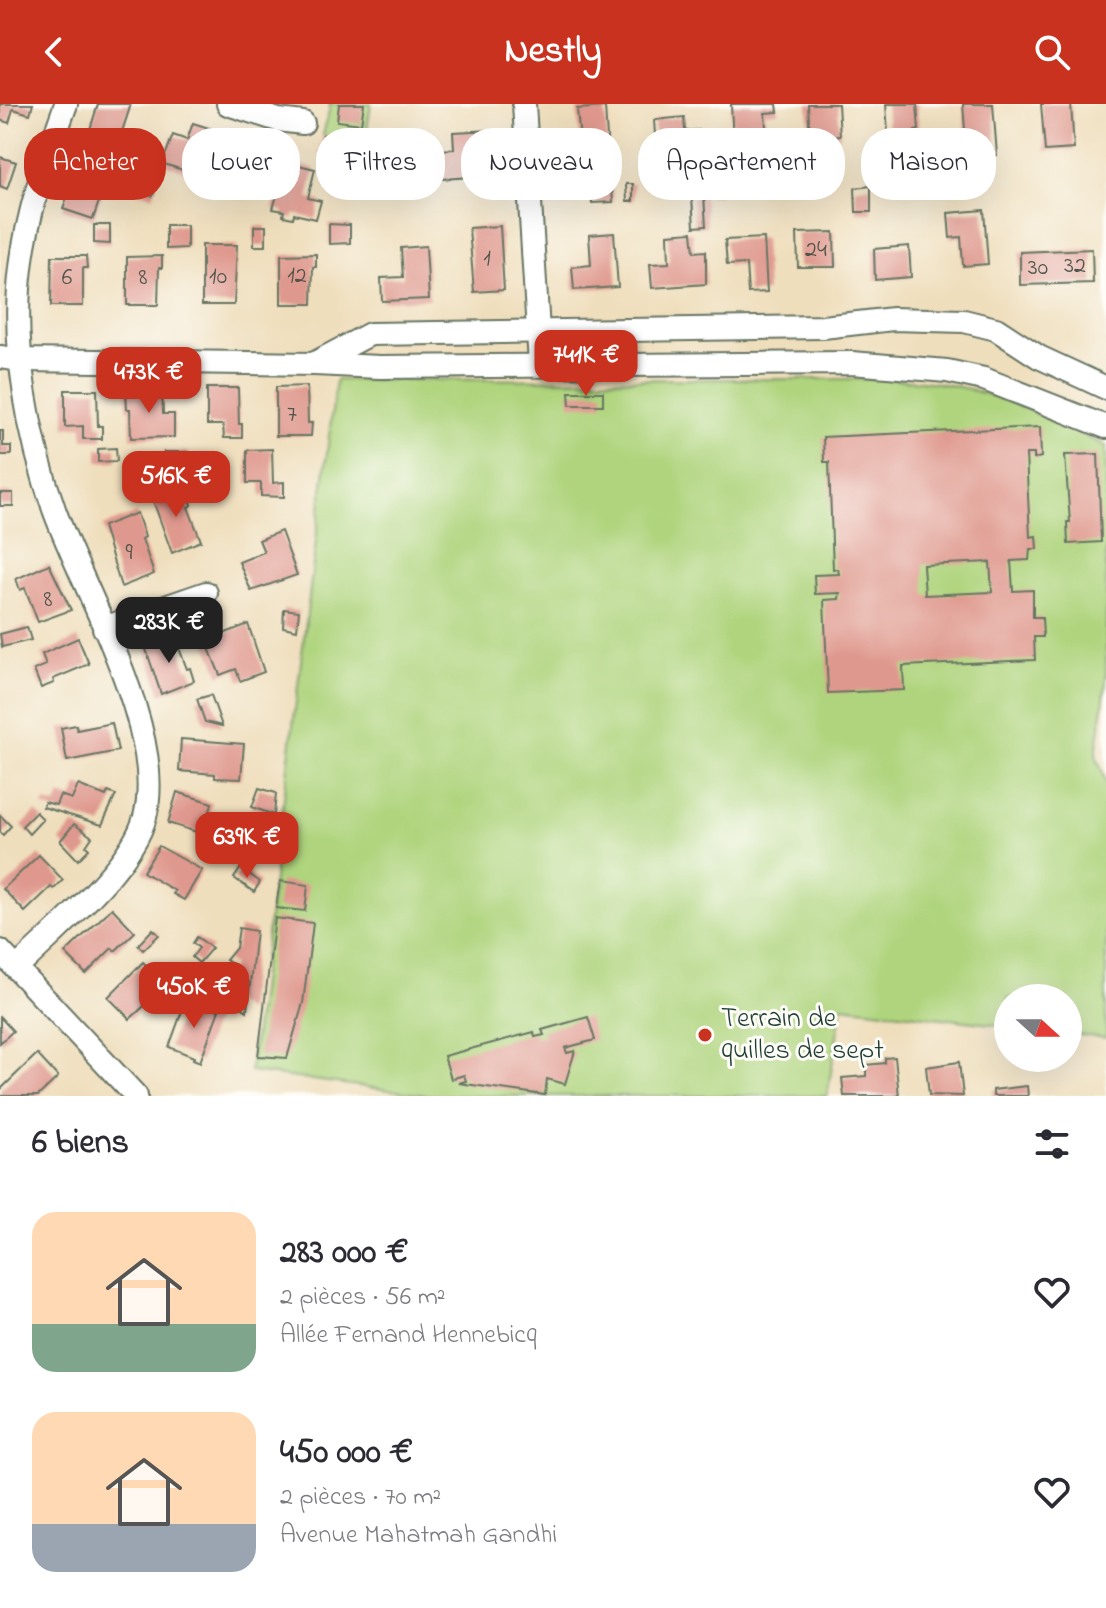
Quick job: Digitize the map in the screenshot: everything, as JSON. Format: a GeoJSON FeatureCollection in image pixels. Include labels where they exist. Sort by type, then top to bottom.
{"type":"FeatureCollection","features":[{"type":"Feature","properties":{"kind":"street"},"geometry":{"type":"LineString","coordinates":[[17,968],[107,878],[131,848],[145,817],[149,774],[144,742],[128,689],[46,485],[29,410],[11,358],[19,322],[20,269],[36,198],[66,104]]}},
{"type":"Feature","properties":{"kind":"street"},"geometry":{"type":"LineString","coordinates":[[228,104],[278,120],[303,123]]}},
{"type":"Feature","properties":{"kind":"street"},"geometry":{"type":"LineString","coordinates":[[524,104],[540,364]]}},
{"type":"Feature","properties":{"kind":"street"},"geometry":{"type":"LineString","coordinates":[[314,364],[370,334],[851,325],[893,319],[964,321],[996,329],[1057,366],[1106,388]]}},
{"type":"Feature","properties":{"kind":"street"},"geometry":{"type":"LineString","coordinates":[[851,325],[852,363]]}},
{"type":"Feature","properties":{"kind":"street"},"geometry":{"type":"LineString","coordinates":[[11,358],[380,367],[852,363],[947,371],[984,379],[1106,427]]}},
{"type":"Feature","properties":{"kind":"street"},"geometry":{"type":"LineString","coordinates":[[1041,400],[1057,366]]}},
{"type":"Feature","properties":{"kind":"street"},"geometry":{"type":"LineString","coordinates":[[104,628],[206,593]]}},
{"type":"Feature","properties":{"kind":"street"},"geometry":{"type":"LineString","coordinates":[[0,951],[136,1096]]}},
{"type":"Feature","properties":{"kind":"green space"},"geometry":{"type":"Polygon","coordinates":[[[329,104],[371,104],[367,128],[325,128],[329,104]]]}},
{"type":"Feature","properties":{"kind":"green space"},"geometry":{"type":"Polygon","coordinates":[[[336,380],[915,381],[951,385],[986,394],[1106,446],[1106,685],[1096,755],[1106,782],[1106,1038],[1082,1035],[1082,984],[994,984],[994,1024],[842,1006],[827,1096],[435,1096],[250,1072],[336,380]]]}},
{"type":"Feature","properties":{"kind":"building"},"geometry":{"type":"Polygon","coordinates":[[[0,104],[33,104],[30,114],[13,109],[9,123],[0,120],[0,104]]]}},
{"type":"Feature","properties":{"kind":"building"},"geometry":{"type":"Polygon","coordinates":[[[98,104],[131,104],[123,128],[90,128],[98,104]]]}},
{"type":"Feature","properties":{"kind":"building"},"geometry":{"type":"Polygon","coordinates":[[[339,104],[364,104],[361,124],[337,121],[339,104]]]}},
{"type":"Feature","properties":{"kind":"building"},"geometry":{"type":"Polygon","coordinates":[[[731,104],[777,104],[778,112],[765,113],[766,128],[732,128],[731,104]]]}},
{"type":"Feature","properties":{"kind":"building"},"geometry":{"type":"Polygon","coordinates":[[[808,104],[838,104],[840,128],[809,128],[808,104]]]}},
{"type":"Feature","properties":{"kind":"building"},"geometry":{"type":"Polygon","coordinates":[[[886,104],[917,104],[919,128],[888,128],[886,104]]]}},
{"type":"Feature","properties":{"kind":"building"},"geometry":{"type":"Polygon","coordinates":[[[963,104],[993,104],[995,128],[965,128],[963,104]]]}},
{"type":"Feature","properties":{"kind":"building"},"geometry":{"type":"Polygon","coordinates":[[[1041,104],[1071,104],[1074,149],[1045,151],[1041,104]]]}},
{"type":"Feature","properties":{"kind":"building"},"geometry":{"type":"Polygon","coordinates":[[[605,107],[606,128],[579,128],[577,109],[605,107]]]}},
{"type":"Feature","properties":{"kind":"building"},"geometry":{"type":"Polygon","coordinates":[[[684,117],[685,128],[655,128],[654,120],[684,117]]]}},
{"type":"Feature","properties":{"kind":"building"},"geometry":{"type":"Polygon","coordinates":[[[193,123],[209,128],[191,128],[193,123]]]}},
{"type":"Feature","properties":{"kind":"building"},"geometry":{"type":"Polygon","coordinates":[[[453,132],[461,132],[461,178],[445,179],[445,150],[454,149],[453,132]]]}},
{"type":"Feature","properties":{"kind":"building"},"geometry":{"type":"Polygon","coordinates":[[[173,135],[182,138],[182,170],[166,165],[166,153],[173,135]]]}},
{"type":"Feature","properties":{"kind":"building"},"geometry":{"type":"Polygon","coordinates":[[[0,157],[16,162],[7,189],[0,186],[0,157]]]}},
{"type":"Feature","properties":{"kind":"building"},"geometry":{"type":"Polygon","coordinates":[[[300,165],[315,169],[308,198],[321,201],[316,219],[294,214],[293,218],[283,216],[284,211],[273,209],[276,200],[300,200],[300,165]]]}},
{"type":"Feature","properties":{"kind":"building"},"geometry":{"type":"Polygon","coordinates":[[[626,184],[633,184],[633,201],[627,201],[626,184]]]}},
{"type":"Feature","properties":{"kind":"building"},"geometry":{"type":"Polygon","coordinates":[[[861,187],[861,200],[871,200],[871,212],[856,212],[855,188],[861,187]]]}},
{"type":"Feature","properties":{"kind":"building"},"geometry":{"type":"Polygon","coordinates":[[[66,200],[100,200],[93,219],[63,209],[66,200]]]}},
{"type":"Feature","properties":{"kind":"building"},"geometry":{"type":"Polygon","coordinates":[[[592,200],[613,200],[613,202],[592,203],[592,200]]]}},
{"type":"Feature","properties":{"kind":"building"},"geometry":{"type":"Polygon","coordinates":[[[692,200],[704,200],[706,226],[694,227],[692,200]]]}},
{"type":"Feature","properties":{"kind":"building"},"geometry":{"type":"Polygon","coordinates":[[[984,210],[988,264],[963,266],[961,237],[950,238],[948,213],[984,210]]]}},
{"type":"Feature","properties":{"kind":"building"},"geometry":{"type":"Polygon","coordinates":[[[329,224],[350,225],[350,243],[329,244],[329,224]]]}},
{"type":"Feature","properties":{"kind":"building"},"geometry":{"type":"Polygon","coordinates":[[[94,225],[110,225],[110,244],[94,243],[94,225]]]}},
{"type":"Feature","properties":{"kind":"building"},"geometry":{"type":"Polygon","coordinates":[[[166,225],[187,225],[187,248],[166,249],[166,225]]]}},
{"type":"Feature","properties":{"kind":"building"},"geometry":{"type":"Polygon","coordinates":[[[254,226],[266,226],[266,246],[254,246],[254,226]]]}},
{"type":"Feature","properties":{"kind":"building"},"geometry":{"type":"Polygon","coordinates":[[[500,226],[504,290],[474,292],[469,228],[500,226]]]}},
{"type":"Feature","properties":{"kind":"building"},"geometry":{"type":"Polygon","coordinates":[[[692,232],[694,252],[706,251],[706,284],[652,288],[650,264],[669,263],[668,234],[692,232]]]}},
{"type":"Feature","properties":{"kind":"building"},"geometry":{"type":"Polygon","coordinates":[[[834,232],[835,267],[798,267],[797,233],[834,232]]]}},
{"type":"Feature","properties":{"kind":"building"},"geometry":{"type":"Polygon","coordinates":[[[614,233],[618,287],[574,290],[572,267],[591,265],[589,235],[614,233]]]}},
{"type":"Feature","properties":{"kind":"building"},"geometry":{"type":"Polygon","coordinates":[[[764,238],[767,292],[748,293],[746,264],[727,265],[725,240],[764,238]]]}},
{"type":"Feature","properties":{"kind":"building"},"geometry":{"type":"Polygon","coordinates":[[[202,245],[237,245],[234,305],[202,305],[202,245]]]}},
{"type":"Feature","properties":{"kind":"building"},"geometry":{"type":"Polygon","coordinates":[[[426,246],[429,299],[382,301],[381,278],[403,277],[401,248],[426,246]]]}},
{"type":"Feature","properties":{"kind":"building"},"geometry":{"type":"Polygon","coordinates":[[[909,246],[911,277],[875,280],[874,249],[909,246]]]}},
{"type":"Feature","properties":{"kind":"building"},"geometry":{"type":"Polygon","coordinates":[[[1092,249],[1093,283],[1020,285],[1020,252],[1092,249]]]}},
{"type":"Feature","properties":{"kind":"building"},"geometry":{"type":"Polygon","coordinates":[[[316,254],[312,304],[281,304],[281,255],[316,254]]]}},
{"type":"Feature","properties":{"kind":"building"},"geometry":{"type":"Polygon","coordinates":[[[52,256],[86,256],[83,306],[51,306],[52,256]]]}},
{"type":"Feature","properties":{"kind":"building"},"geometry":{"type":"Polygon","coordinates":[[[162,256],[158,305],[127,305],[127,257],[162,256]]]}},
{"type":"Feature","properties":{"kind":"building"},"geometry":{"type":"Polygon","coordinates":[[[307,386],[311,436],[276,436],[276,387],[307,386]]]}},
{"type":"Feature","properties":{"kind":"building"},"geometry":{"type":"Polygon","coordinates":[[[207,388],[238,388],[242,438],[224,438],[223,425],[207,425],[207,388]]]}},
{"type":"Feature","properties":{"kind":"building"},"geometry":{"type":"Polygon","coordinates":[[[162,389],[163,414],[174,414],[174,437],[131,438],[126,390],[162,389]]]}},
{"type":"Feature","properties":{"kind":"building"},"geometry":{"type":"Polygon","coordinates":[[[65,390],[97,390],[98,426],[102,426],[102,439],[83,439],[83,426],[65,427],[65,390]]]}},
{"type":"Feature","properties":{"kind":"building"},"geometry":{"type":"Polygon","coordinates":[[[569,392],[603,392],[603,405],[570,405],[569,392]]]}},
{"type":"Feature","properties":{"kind":"building"},"geometry":{"type":"Polygon","coordinates":[[[1040,427],[1041,457],[1034,459],[1034,454],[1026,454],[1030,537],[1036,536],[1037,549],[1030,549],[1029,560],[1011,561],[1013,591],[1033,590],[1033,617],[1042,617],[1043,637],[1034,637],[1035,660],[903,666],[904,690],[828,693],[824,600],[839,599],[840,593],[815,594],[814,575],[839,574],[838,569],[833,569],[829,462],[824,462],[823,437],[1040,427]],[[990,562],[923,565],[925,595],[992,592],[990,562]]]}},
{"type":"Feature","properties":{"kind":"building"},"geometry":{"type":"Polygon","coordinates":[[[0,431],[3,431],[3,446],[11,446],[11,455],[0,455],[0,431]]]}},
{"type":"Feature","properties":{"kind":"building"},"geometry":{"type":"Polygon","coordinates":[[[116,448],[117,461],[98,462],[98,449],[116,448]]]}},
{"type":"Feature","properties":{"kind":"building"},"geometry":{"type":"Polygon","coordinates":[[[272,449],[273,483],[284,482],[284,497],[261,496],[261,483],[247,483],[247,450],[272,449]]]}},
{"type":"Feature","properties":{"kind":"building"},"geometry":{"type":"Polygon","coordinates":[[[164,452],[188,452],[188,479],[165,479],[164,452]]]}},
{"type":"Feature","properties":{"kind":"building"},"geometry":{"type":"Polygon","coordinates":[[[1098,454],[1101,542],[1068,544],[1067,522],[1070,522],[1065,455],[1098,454]]]}},
{"type":"Feature","properties":{"kind":"building"},"geometry":{"type":"Polygon","coordinates":[[[171,487],[175,498],[188,493],[192,505],[188,507],[201,541],[172,553],[151,495],[171,487]]]}},
{"type":"Feature","properties":{"kind":"building"},"geometry":{"type":"Polygon","coordinates":[[[0,493],[13,493],[13,506],[0,506],[0,493]]]}},
{"type":"Feature","properties":{"kind":"building"},"geometry":{"type":"Polygon","coordinates":[[[137,513],[154,574],[121,587],[103,526],[137,513]]]}},
{"type":"Feature","properties":{"kind":"building"},"geometry":{"type":"Polygon","coordinates":[[[281,531],[297,575],[251,591],[239,562],[264,552],[259,540],[281,531]]]}},
{"type":"Feature","properties":{"kind":"building"},"geometry":{"type":"Polygon","coordinates":[[[49,564],[71,610],[38,622],[25,588],[20,590],[16,579],[49,564]]]}},
{"type":"Feature","properties":{"kind":"building"},"geometry":{"type":"Polygon","coordinates":[[[284,609],[299,611],[297,630],[283,627],[284,609]]]}},
{"type":"Feature","properties":{"kind":"building"},"geometry":{"type":"Polygon","coordinates":[[[248,624],[264,672],[240,681],[236,669],[220,675],[206,641],[248,624]]]}},
{"type":"Feature","properties":{"kind":"building"},"geometry":{"type":"Polygon","coordinates":[[[27,627],[31,640],[2,647],[0,634],[27,627]]]}},
{"type":"Feature","properties":{"kind":"building"},"geometry":{"type":"Polygon","coordinates":[[[174,635],[194,681],[161,694],[145,646],[174,635]]]}},
{"type":"Feature","properties":{"kind":"building"},"geometry":{"type":"Polygon","coordinates":[[[78,638],[89,664],[53,679],[54,683],[41,688],[34,670],[46,665],[42,654],[78,638]]]}},
{"type":"Feature","properties":{"kind":"building"},"geometry":{"type":"Polygon","coordinates":[[[211,695],[222,726],[205,722],[197,699],[211,695]]]}},
{"type":"Feature","properties":{"kind":"building"},"geometry":{"type":"Polygon","coordinates":[[[112,723],[118,751],[67,761],[61,728],[76,725],[77,730],[112,723]]]}},
{"type":"Feature","properties":{"kind":"building"},"geometry":{"type":"Polygon","coordinates":[[[181,739],[244,744],[241,779],[179,771],[181,739]]]}},
{"type":"Feature","properties":{"kind":"building"},"geometry":{"type":"Polygon","coordinates":[[[78,785],[106,796],[108,792],[116,795],[102,825],[43,807],[45,802],[56,805],[60,795],[72,799],[78,785]]]}},
{"type":"Feature","properties":{"kind":"building"},"geometry":{"type":"Polygon","coordinates":[[[259,788],[276,793],[274,815],[252,807],[259,788]]]}},
{"type":"Feature","properties":{"kind":"building"},"geometry":{"type":"Polygon","coordinates":[[[177,792],[212,803],[208,819],[219,822],[214,841],[203,838],[203,834],[168,823],[177,792]]]}},
{"type":"Feature","properties":{"kind":"building"},"geometry":{"type":"Polygon","coordinates":[[[36,812],[43,819],[29,834],[22,826],[36,812]]]}},
{"type":"Feature","properties":{"kind":"building"},"geometry":{"type":"Polygon","coordinates":[[[0,815],[11,826],[3,835],[0,832],[0,815]]]}},
{"type":"Feature","properties":{"kind":"building"},"geometry":{"type":"Polygon","coordinates":[[[74,824],[92,837],[86,846],[89,849],[78,860],[60,841],[74,824]]]}},
{"type":"Feature","properties":{"kind":"building"},"geometry":{"type":"Polygon","coordinates":[[[159,846],[202,870],[184,900],[143,872],[159,846]]]}},
{"type":"Feature","properties":{"kind":"building"},"geometry":{"type":"Polygon","coordinates":[[[39,855],[63,880],[25,912],[3,889],[39,855]]]}},
{"type":"Feature","properties":{"kind":"building"},"geometry":{"type":"Polygon","coordinates":[[[241,868],[260,882],[254,892],[234,878],[241,868]]]}},
{"type":"Feature","properties":{"kind":"building"},"geometry":{"type":"Polygon","coordinates":[[[280,881],[308,885],[305,911],[276,908],[280,881]]]}},
{"type":"Feature","properties":{"kind":"building"},"geometry":{"type":"Polygon","coordinates":[[[112,908],[135,932],[115,951],[112,948],[86,974],[65,953],[112,908]]]}},
{"type":"Feature","properties":{"kind":"building"},"geometry":{"type":"Polygon","coordinates":[[[275,918],[313,923],[303,1003],[287,1058],[258,1056],[275,918]]]}},
{"type":"Feature","properties":{"kind":"building"},"geometry":{"type":"Polygon","coordinates":[[[239,928],[256,931],[247,1011],[223,994],[233,965],[226,960],[236,948],[239,928]]]}},
{"type":"Feature","properties":{"kind":"building"},"geometry":{"type":"Polygon","coordinates":[[[153,929],[159,935],[143,950],[138,945],[153,929]]]}},
{"type":"Feature","properties":{"kind":"building"},"geometry":{"type":"Polygon","coordinates":[[[197,937],[212,948],[199,963],[192,957],[199,948],[193,943],[197,937]]]}},
{"type":"Feature","properties":{"kind":"building"},"geometry":{"type":"Polygon","coordinates":[[[143,962],[169,989],[159,998],[156,995],[130,1019],[108,997],[143,962]]]}},
{"type":"Feature","properties":{"kind":"building"},"geometry":{"type":"Polygon","coordinates":[[[186,1000],[219,1010],[200,1062],[169,1047],[186,1000]]]}},
{"type":"Feature","properties":{"kind":"building"},"geometry":{"type":"Polygon","coordinates":[[[0,1017],[13,1031],[0,1043],[0,1017]]]}},
{"type":"Feature","properties":{"kind":"building"},"geometry":{"type":"Polygon","coordinates":[[[588,1017],[595,1040],[565,1048],[567,1053],[575,1051],[565,1084],[547,1079],[545,1095],[458,1083],[466,1081],[464,1075],[451,1079],[444,1056],[534,1032],[535,1037],[544,1035],[542,1030],[588,1017]]]}},
{"type":"Feature","properties":{"kind":"building"},"geometry":{"type":"Polygon","coordinates":[[[37,1054],[58,1077],[38,1096],[0,1096],[0,1090],[37,1054]]]}},
{"type":"Feature","properties":{"kind":"building"},"geometry":{"type":"Polygon","coordinates":[[[895,1057],[899,1096],[844,1096],[842,1078],[866,1076],[866,1065],[885,1063],[885,1058],[895,1057]]]}},
{"type":"Feature","properties":{"kind":"building"},"geometry":{"type":"Polygon","coordinates":[[[959,1062],[963,1096],[929,1095],[926,1067],[959,1062]]]}},
{"type":"Feature","properties":{"kind":"building"},"geometry":{"type":"Polygon","coordinates":[[[1027,1086],[1028,1096],[993,1096],[993,1090],[1027,1086]]]}},
{"type":"Feature","properties":{"kind":"place","name":"Terrain de quilles de sept"},"geometry":{"type":"Point","coordinates":[705,1035]}}]}
